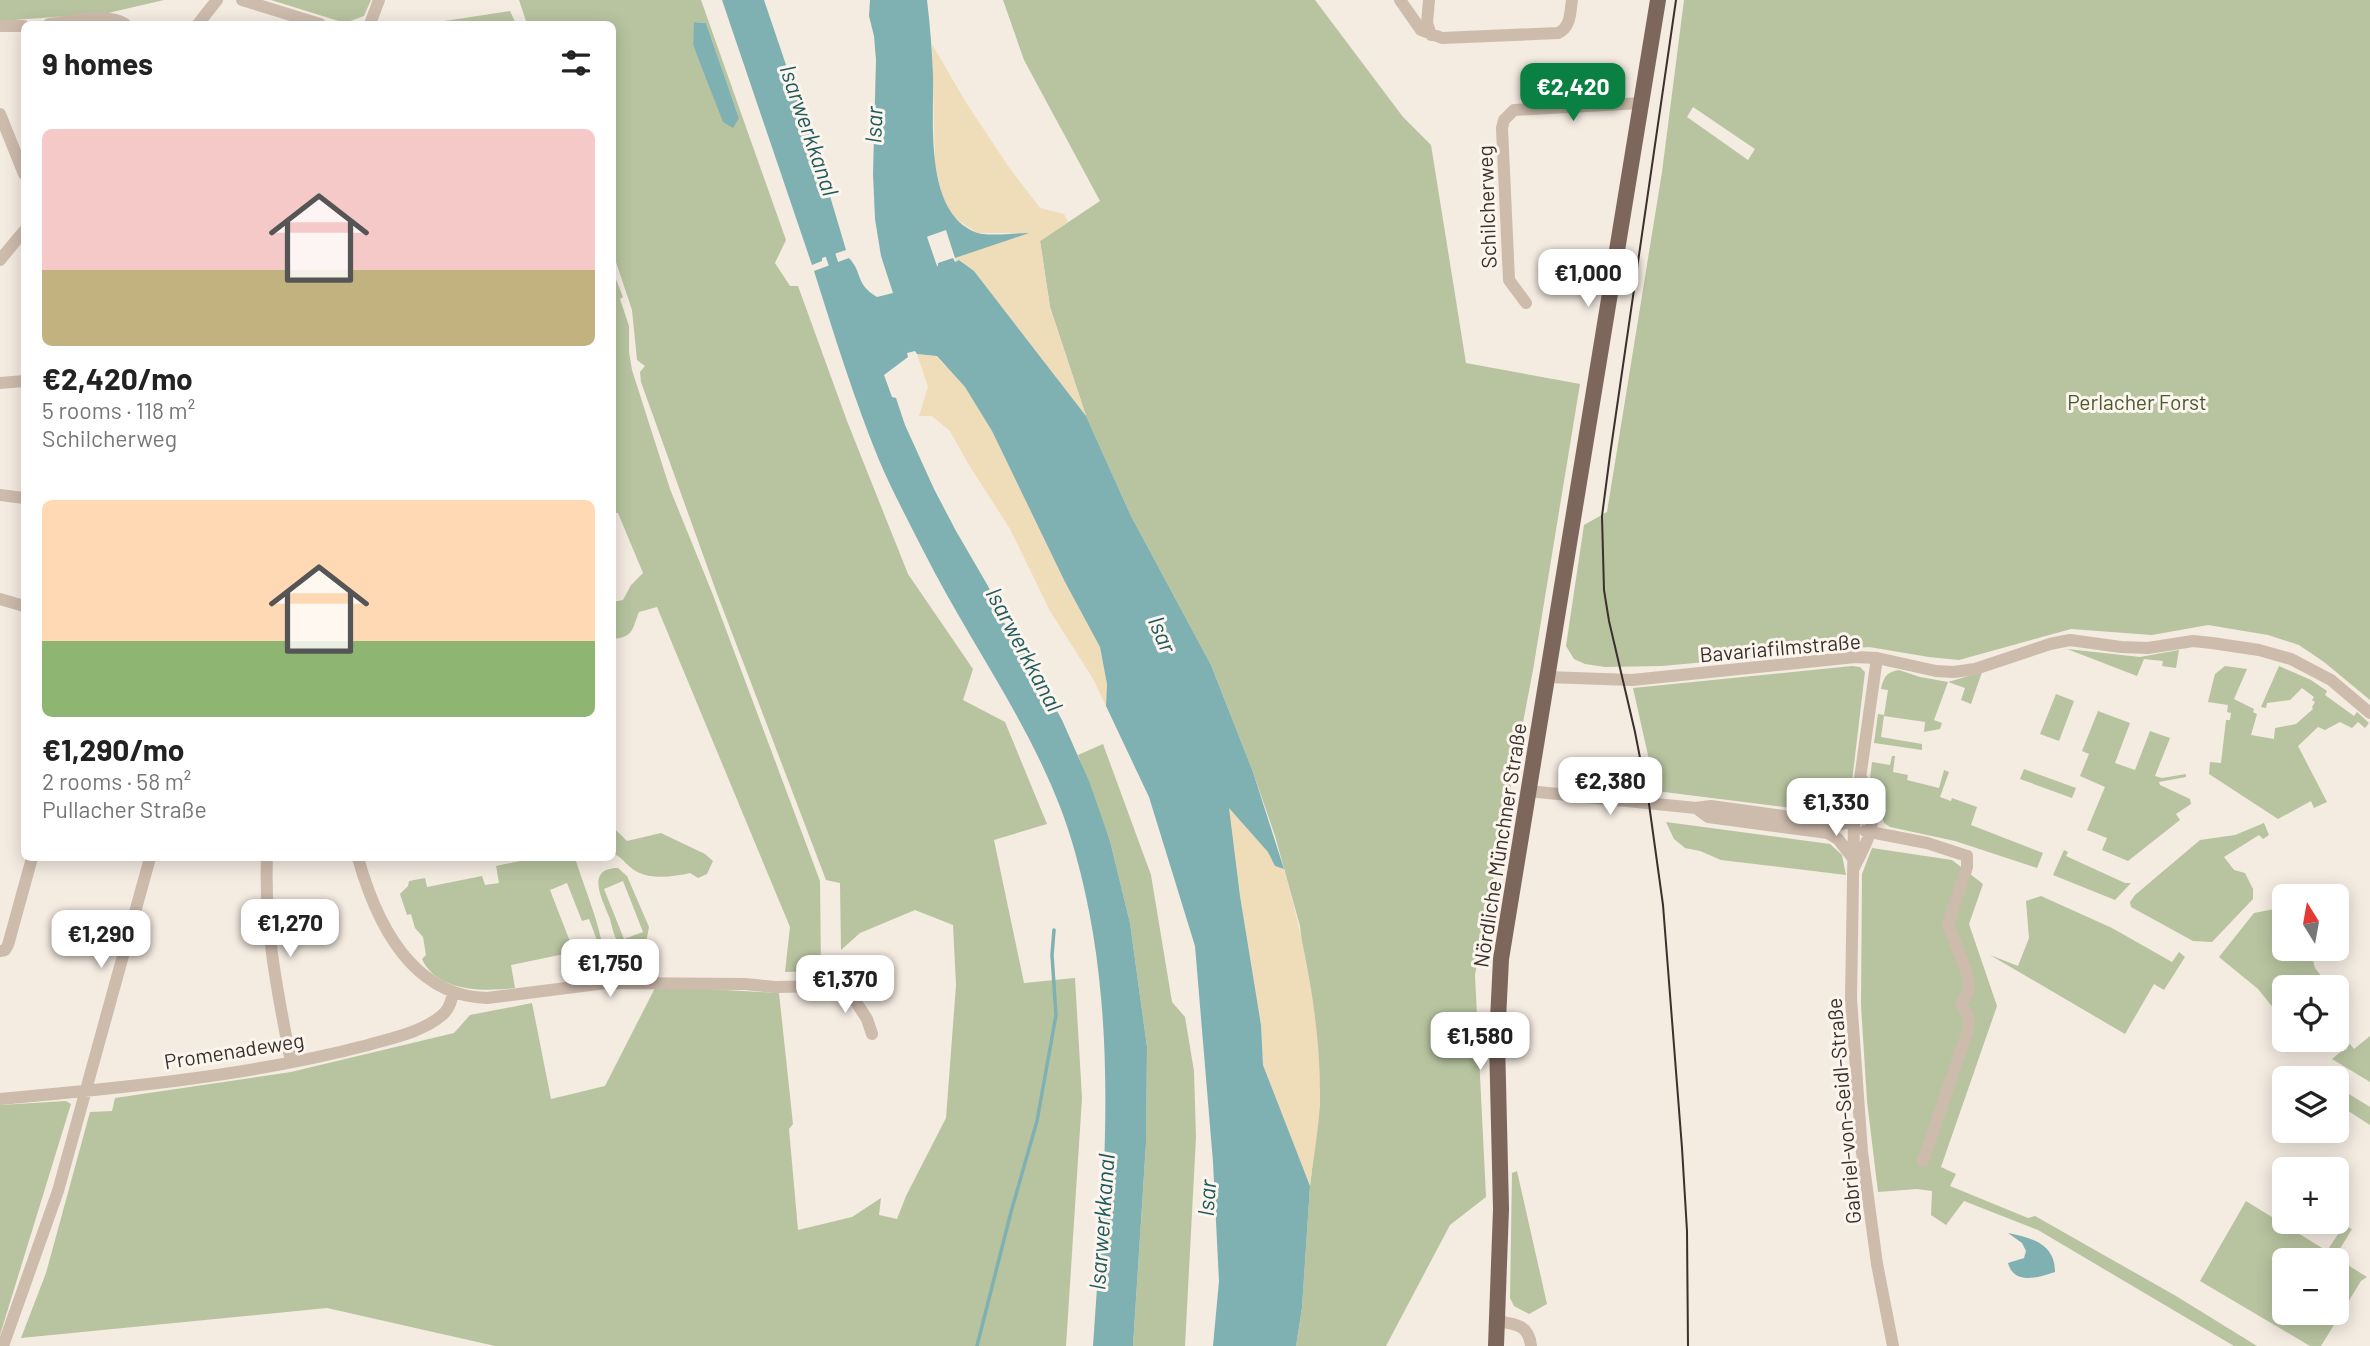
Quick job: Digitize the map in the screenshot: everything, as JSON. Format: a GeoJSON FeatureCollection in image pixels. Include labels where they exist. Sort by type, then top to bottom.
{"type":"FeatureCollection","features":[{"type":"Feature","properties":{"kind":"main road","name":"Nördliche Münchner Straße"},"geometry":{"type":"LineString","coordinates":[[1496,1346],[1501,1197],[1497,1040],[1501,959],[1658,0]]}},
{"type":"Feature","properties":{"kind":"street"},"geometry":{"type":"LineString","coordinates":[[200,21],[217,0]]}},
{"type":"Feature","properties":{"kind":"street"},"geometry":{"type":"LineString","coordinates":[[243,0],[310,21]]}},
{"type":"Feature","properties":{"kind":"street"},"geometry":{"type":"LineString","coordinates":[[369,21],[379,0]]}},
{"type":"Feature","properties":{"kind":"street"},"geometry":{"type":"LineString","coordinates":[[1400,0],[1421,30],[1442,38],[1558,33],[1565,30],[1569,21],[1572,0]]}},
{"type":"Feature","properties":{"kind":"street"},"geometry":{"type":"LineString","coordinates":[[1429,0],[1427,23],[1431,35]]}},
{"type":"Feature","properties":{"kind":"street"},"geometry":{"type":"LineString","coordinates":[[78,21],[106,18],[121,21]]}},
{"type":"Feature","properties":{"kind":"street"},"geometry":{"type":"LineString","coordinates":[[0,26],[21,26]]}},
{"type":"Feature","properties":{"kind":"street","name":"Schilcherweg"},"geometry":{"type":"LineString","coordinates":[[1526,303],[1509,280],[1502,128],[1504,120],[1514,110],[1641,103]]}},
{"type":"Feature","properties":{"kind":"street"},"geometry":{"type":"LineString","coordinates":[[0,114],[21,166]]}},
{"type":"Feature","properties":{"kind":"street"},"geometry":{"type":"LineString","coordinates":[[0,260],[21,235]]}},
{"type":"Feature","properties":{"kind":"street"},"geometry":{"type":"LineString","coordinates":[[0,383],[21,381]]}},
{"type":"Feature","properties":{"kind":"street"},"geometry":{"type":"LineString","coordinates":[[0,495],[21,498]]}},
{"type":"Feature","properties":{"kind":"street"},"geometry":{"type":"LineString","coordinates":[[0,599],[21,605]]}},
{"type":"Feature","properties":{"kind":"street","name":"Bavariafilmstraße"},"geometry":{"type":"LineString","coordinates":[[1546,677],[1632,680],[1855,657],[1877,658],[1936,671],[1954,672],[1975,669],[2070,640],[2121,648],[2147,648],[2193,641],[2259,650],[2291,659],[2331,680],[2370,713]]}},
{"type":"Feature","properties":{"kind":"street","name":"Gabriel-von-Seidl-Straße"},"geometry":{"type":"LineString","coordinates":[[1877,658],[1854,821],[1852,999],[1857,1094],[1877,1264],[1893,1346]]}},
{"type":"Feature","properties":{"kind":"street","name":"Gabriel-von-Seidl-Straße"},"geometry":{"type":"LineString","coordinates":[[1852,864],[1874,819],[1861,777]]}},
{"type":"Feature","properties":{"kind":"street","name":"Gabriel-von-Seidl-Straße"},"geometry":{"type":"LineString","coordinates":[[1858,796],[1868,831]]}},
{"type":"Feature","properties":{"kind":"street"},"geometry":{"type":"LineString","coordinates":[[1527,798],[1696,808],[1711,806],[1842,824],[1854,821]]}},
{"type":"Feature","properties":{"kind":"street"},"geometry":{"type":"LineString","coordinates":[[1696,808],[1708,817],[1828,833],[1838,839],[1852,864]]}},
{"type":"Feature","properties":{"kind":"street"},"geometry":{"type":"LineString","coordinates":[[1853,841],[1868,831],[1927,843],[1967,856],[1967,867],[1948,924],[1967,974],[1969,990],[1961,1004],[1969,1017],[1968,1030],[1923,1161]]}},
{"type":"Feature","properties":{"kind":"street"},"geometry":{"type":"LineString","coordinates":[[0,951],[5,950],[8,945],[31,861]]}},
{"type":"Feature","properties":{"kind":"street"},"geometry":{"type":"LineString","coordinates":[[4,1346],[58,1191],[149,861]]}},
{"type":"Feature","properties":{"kind":"street"},"geometry":{"type":"LineString","coordinates":[[267,861],[269,926],[291,1062]]}},
{"type":"Feature","properties":{"kind":"street"},"geometry":{"type":"LineString","coordinates":[[359,861],[366,888],[380,919],[403,954],[421,974],[453,993],[487,999],[616,983],[831,986],[856,1002],[867,1019],[872,1034]]}},
{"type":"Feature","properties":{"kind":"street","name":"Promenadeweg"},"geometry":{"type":"LineString","coordinates":[[0,1099],[86,1091],[291,1062],[401,1035],[444,1015],[453,993]]}},
{"type":"Feature","properties":{"kind":"street"},"geometry":{"type":"LineString","coordinates":[[1497,1321],[1524,1327],[1529,1333],[1531,1346]]}},
{"type":"Feature","properties":{"kind":"green space"},"geometry":{"type":"Polygon","coordinates":[[[0,0],[164,0],[108,13],[0,21],[0,0]]]}},
{"type":"Feature","properties":{"kind":"green space"},"geometry":{"type":"Polygon","coordinates":[[[271,0],[371,0],[364,16],[350,21],[339,21],[271,0]]]}},
{"type":"Feature","properties":{"kind":"green space"},"geometry":{"type":"Polygon","coordinates":[[[519,0],[701,0],[786,240],[775,263],[790,286],[798,286],[847,421],[908,574],[973,669],[963,700],[1005,722],[1047,824],[994,840],[1024,983],[1075,978],[1082,1098],[1066,1346],[495,1346],[327,1308],[21,1338],[46,1273],[90,1112],[112,1111],[115,1098],[291,1072],[454,1033],[470,1015],[532,1003],[551,1099],[605,1086],[656,986],[779,993],[793,1124],[789,1129],[798,1230],[852,1217],[881,1198],[879,1215],[897,1219],[946,1118],[956,985],[953,925],[915,910],[860,933],[841,950],[840,883],[826,880],[716,591],[641,382],[640,372],[645,366],[637,360],[632,310],[616,262],[616,21],[526,21],[519,0]],[[695,22],[693,45],[706,76],[739,118],[706,23],[695,22]]]}},
{"type":"Feature","properties":{"kind":"green space"},"geometry":{"type":"Polygon","coordinates":[[[1003,0],[1315,0],[1403,117],[1431,145],[1466,363],[1580,384],[1533,670],[1475,975],[1486,1197],[1450,1225],[1386,1346],[1296,1346],[1302,1308],[1310,1186],[1320,1102],[1300,926],[1275,836],[1211,665],[1131,516],[1086,416],[1050,307],[1040,241],[1100,201],[1024,60],[1003,0]]]}},
{"type":"Feature","properties":{"kind":"green space","name":"Perlacher Forst"},"geometry":{"type":"Polygon","coordinates":[[[1684,0],[2370,0],[2370,700],[2299,645],[2268,635],[2208,625],[2152,635],[2071,629],[1959,660],[1869,647],[1662,666],[1605,667],[1574,659],[1566,646],[1584,525],[1607,512],[1662,172],[1684,0]],[[1693,107],[1687,117],[1748,160],[1755,149],[1693,107]]]}},
{"type":"Feature","properties":{"kind":"green space"},"geometry":{"type":"Polygon","coordinates":[[[510,11],[515,21],[445,21],[510,11]]]}},
{"type":"Feature","properties":{"kind":"green space"},"geometry":{"type":"Polygon","coordinates":[[[616,279],[629,326],[632,370],[670,489],[713,595],[820,881],[821,971],[785,972],[790,927],[657,607],[639,612],[629,634],[616,639],[616,601],[623,600],[631,585],[643,573],[618,513],[616,279]]]}},
{"type":"Feature","properties":{"kind":"green space"},"geometry":{"type":"Polygon","coordinates":[[[2067,649],[2140,657],[2179,650],[2176,668],[2162,666],[2163,661],[2144,659],[2137,676],[2067,649]]]}},
{"type":"Feature","properties":{"kind":"green space"},"geometry":{"type":"Polygon","coordinates":[[[2225,666],[2247,669],[2234,699],[2254,709],[2253,712],[2257,714],[2251,735],[2274,739],[2275,728],[2296,724],[2313,709],[2314,697],[2302,688],[2290,700],[2267,703],[2266,708],[2261,707],[2279,666],[2311,680],[2327,691],[2325,695],[2354,716],[2357,712],[2369,723],[2365,728],[2358,722],[2352,728],[2340,722],[2325,730],[2318,727],[2298,746],[2327,802],[2314,808],[2311,801],[2278,819],[2209,774],[2210,762],[2221,763],[2226,720],[2230,720],[2228,705],[2208,702],[2215,674],[2225,666]]]}},
{"type":"Feature","properties":{"kind":"green space"},"geometry":{"type":"Polygon","coordinates":[[[1860,667],[1865,672],[1848,815],[1656,791],[1633,688],[1860,667]]]}},
{"type":"Feature","properties":{"kind":"green space"},"geometry":{"type":"Polygon","coordinates":[[[1899,670],[1948,682],[1934,720],[1942,723],[1940,729],[1924,732],[1925,722],[1884,716],[1881,737],[1922,744],[1922,750],[1874,743],[1878,714],[1884,715],[1888,690],[1881,689],[1883,681],[1889,673],[1899,670]]]}},
{"type":"Feature","properties":{"kind":"green space"},"geometry":{"type":"Polygon","coordinates":[[[1982,672],[1971,704],[1961,700],[1965,688],[1948,682],[1982,672]]]}},
{"type":"Feature","properties":{"kind":"green space"},"geometry":{"type":"Polygon","coordinates":[[[2056,694],[2074,701],[2059,741],[2040,734],[2056,694]]]}},
{"type":"Feature","properties":{"kind":"green space"},"geometry":{"type":"Polygon","coordinates":[[[2098,711],[2130,723],[2115,763],[2135,770],[2150,731],[2170,738],[2155,776],[2162,778],[2186,774],[2186,777],[2159,782],[2160,785],[2190,799],[2191,804],[2176,814],[2180,820],[2128,861],[2102,850],[2107,838],[2087,830],[2105,787],[2080,776],[2089,754],[2082,751],[2098,711]]]}},
{"type":"Feature","properties":{"kind":"green space"},"geometry":{"type":"Polygon","coordinates":[[[1103,744],[1151,875],[1172,1002],[1185,1017],[1194,1071],[1196,1137],[1185,1346],[1133,1346],[1146,1143],[1147,1047],[1130,923],[1110,841],[1078,755],[1103,744]]]}},
{"type":"Feature","properties":{"kind":"green space"},"geometry":{"type":"Polygon","coordinates":[[[1892,756],[1895,756],[1893,772],[1908,775],[1907,780],[1939,788],[1944,770],[1949,772],[1940,797],[1951,801],[1952,798],[1977,807],[1971,825],[2043,853],[2037,868],[1955,841],[1890,827],[1884,823],[1870,778],[1872,762],[1890,765],[1892,756]]]}},
{"type":"Feature","properties":{"kind":"green space"},"geometry":{"type":"Polygon","coordinates":[[[2024,769],[2076,788],[2072,798],[2020,779],[2024,769]]]}},
{"type":"Feature","properties":{"kind":"green space"},"geometry":{"type":"Polygon","coordinates":[[[1666,822],[1830,844],[1842,855],[1846,875],[1721,860],[1685,848],[1674,839],[1666,822]]]}},
{"type":"Feature","properties":{"kind":"green space"},"geometry":{"type":"Polygon","coordinates":[[[2264,823],[2269,835],[2263,839],[2259,835],[2224,857],[2234,870],[2245,873],[2253,889],[2253,899],[2212,942],[2193,941],[2131,907],[2130,902],[2135,895],[2200,840],[2235,835],[2264,823]]]}},
{"type":"Feature","properties":{"kind":"green space"},"geometry":{"type":"Polygon","coordinates":[[[616,830],[627,841],[661,833],[705,854],[713,861],[707,874],[698,878],[690,873],[667,877],[636,871],[616,856],[616,830]]]}},
{"type":"Feature","properties":{"kind":"green space"},"geometry":{"type":"Polygon","coordinates":[[[1872,848],[1952,860],[1983,884],[1969,924],[1997,1006],[1941,1167],[1956,1174],[1950,1186],[2028,1218],[2035,1216],[2176,1296],[2257,1346],[2234,1346],[2038,1230],[1964,1201],[1946,1225],[1931,1215],[1932,1191],[1917,1189],[1878,1192],[1867,1101],[1861,1005],[1862,874],[1872,848]]]}},
{"type":"Feature","properties":{"kind":"green space"},"geometry":{"type":"Polygon","coordinates":[[[2064,850],[2068,852],[2066,856],[2125,883],[2131,883],[2115,900],[2053,875],[2064,850]]]}},
{"type":"Feature","properties":{"kind":"green space"},"geometry":{"type":"Polygon","coordinates":[[[520,861],[576,861],[604,954],[589,919],[582,921],[567,883],[550,890],[574,952],[511,965],[515,988],[476,989],[450,984],[438,978],[422,959],[426,955],[423,937],[415,928],[411,914],[407,915],[400,894],[409,881],[425,878],[427,887],[482,876],[485,885],[499,883],[496,866],[520,861]]]}},
{"type":"Feature","properties":{"kind":"green space"},"geometry":{"type":"Polygon","coordinates":[[[618,868],[627,876],[649,927],[646,943],[630,948],[623,946],[616,939],[599,887],[601,873],[618,868]],[[623,881],[604,889],[624,939],[643,932],[623,881]]]}},
{"type":"Feature","properties":{"kind":"green space"},"geometry":{"type":"Polygon","coordinates":[[[2041,896],[2112,928],[2172,962],[2179,952],[2185,957],[2164,990],[2154,984],[2125,1034],[1990,955],[2018,966],[2029,938],[2026,901],[2041,896]]]}},
{"type":"Feature","properties":{"kind":"green space"},"geometry":{"type":"Polygon","coordinates":[[[2272,910],[2272,961],[2313,961],[2321,975],[2272,975],[2272,1006],[2258,989],[2219,957],[2254,913],[2272,910]]]}},
{"type":"Feature","properties":{"kind":"green space"},"geometry":{"type":"Polygon","coordinates":[[[2370,1036],[2370,1082],[2349,1069],[2349,1066],[2332,1059],[2340,1052],[2349,1052],[2350,1044],[2354,1049],[2370,1036]]]}},
{"type":"Feature","properties":{"kind":"green space"},"geometry":{"type":"Polygon","coordinates":[[[2349,1094],[2370,1107],[2370,1125],[2349,1111],[2349,1094]]]}},
{"type":"Feature","properties":{"kind":"green space"},"geometry":{"type":"Polygon","coordinates":[[[66,1101],[71,1104],[0,1335],[0,1105],[66,1101]]]}},
{"type":"Feature","properties":{"kind":"green space"},"geometry":{"type":"Polygon","coordinates":[[[1517,1171],[1547,1304],[1529,1314],[1514,1306],[1510,1298],[1512,1173],[1517,1171]]]}},
{"type":"Feature","properties":{"kind":"green space"},"geometry":{"type":"Polygon","coordinates":[[[2246,1201],[2272,1217],[2272,1234],[2299,1234],[2322,1248],[2272,1248],[2272,1324],[2200,1281],[2246,1201]]]}},
{"type":"Feature","properties":{"kind":"green space"},"geometry":{"type":"Polygon","coordinates":[[[2338,1234],[2349,1234],[2340,1248],[2329,1248],[2338,1234]]]}},
{"type":"Feature","properties":{"kind":"green space"},"geometry":{"type":"Polygon","coordinates":[[[2349,1266],[2367,1277],[2361,1281],[2349,1300],[2349,1266]]]}},
{"type":"Feature","properties":{"kind":"green space"},"geometry":{"type":"Polygon","coordinates":[[[2274,1325],[2334,1325],[2321,1346],[2310,1346],[2274,1325]]]}},
{"type":"Feature","properties":{"kind":"sand"},"geometry":{"type":"Polygon","coordinates":[[[932,44],[965,101],[1040,208],[1064,214],[1068,222],[1040,241],[1050,307],[1086,416],[974,271],[960,260],[956,261],[955,258],[1026,233],[977,233],[952,216],[942,196],[935,164],[932,44]]]}},
{"type":"Feature","properties":{"kind":"sand"},"geometry":{"type":"Polygon","coordinates":[[[917,354],[936,356],[965,387],[992,431],[1065,582],[1100,647],[1107,684],[1106,706],[1092,677],[1050,611],[1010,529],[950,431],[932,416],[919,416],[928,387],[917,354]]]}},
{"type":"Feature","properties":{"kind":"sand"},"geometry":{"type":"Polygon","coordinates":[[[1228,807],[1269,852],[1275,866],[1284,869],[1299,926],[1315,1013],[1320,1072],[1320,1101],[1310,1186],[1263,1065],[1261,1025],[1228,807]]]}},
{"type":"Feature","properties":{"kind":"water"},"geometry":{"type":"Polygon","coordinates":[[[722,0],[764,0],[846,250],[822,258],[822,261],[812,265],[722,0]]]}},
{"type":"Feature","properties":{"kind":"water","name":"Isar"},"geometry":{"type":"Polygon","coordinates":[[[870,0],[927,0],[933,66],[935,163],[947,205],[959,221],[975,232],[993,235],[1029,233],[955,258],[946,230],[929,236],[927,237],[937,266],[938,263],[953,258],[955,262],[959,260],[974,271],[1086,416],[1131,516],[1211,665],[1253,772],[1284,869],[1275,866],[1268,852],[1229,808],[1261,1025],[1263,1065],[1310,1186],[1302,1308],[1296,1346],[1213,1346],[1219,1281],[1213,1162],[1195,946],[1149,797],[1106,706],[1107,684],[1100,647],[1065,582],[992,431],[965,387],[937,356],[917,354],[915,351],[907,353],[908,357],[884,375],[892,397],[896,398],[934,489],[988,586],[1006,626],[1021,645],[1062,720],[1089,781],[1110,841],[1130,923],[1147,1047],[1146,1143],[1133,1346],[1093,1346],[1104,1160],[1104,1036],[1099,975],[1075,852],[1046,773],[944,589],[884,472],[853,390],[814,271],[849,258],[865,288],[870,292],[877,297],[893,293],[881,256],[875,219],[873,174],[876,60],[869,16],[870,0]]]}},
{"type":"Feature","properties":{"kind":"water"},"geometry":{"type":"Polygon","coordinates":[[[694,22],[706,23],[739,118],[733,128],[723,122],[693,45],[694,22]]]}},
{"type":"Feature","properties":{"kind":"water"},"geometry":{"type":"Polygon","coordinates":[[[2008,1233],[2033,1240],[2046,1248],[2054,1262],[2055,1272],[2034,1278],[2015,1275],[2008,1263],[2024,1258],[2026,1251],[2022,1243],[2008,1233]]]}},
{"type":"Feature","properties":{"kind":"waterway","name":"Isarwerkkanal"},"geometry":{"type":"LineString","coordinates":[[826,242],[838,277]]}},
{"type":"Feature","properties":{"kind":"waterway"},"geometry":{"type":"LineString","coordinates":[[977,1346],[1037,1121],[1056,1015],[1052,955],[1054,930]]}},
{"type":"Feature","properties":{"kind":"tram line"},"geometry":{"type":"LineString","coordinates":[[1676,0],[1602,516],[1604,590],[1649,804],[1663,905],[1687,1231],[1688,1346]]}}]}
